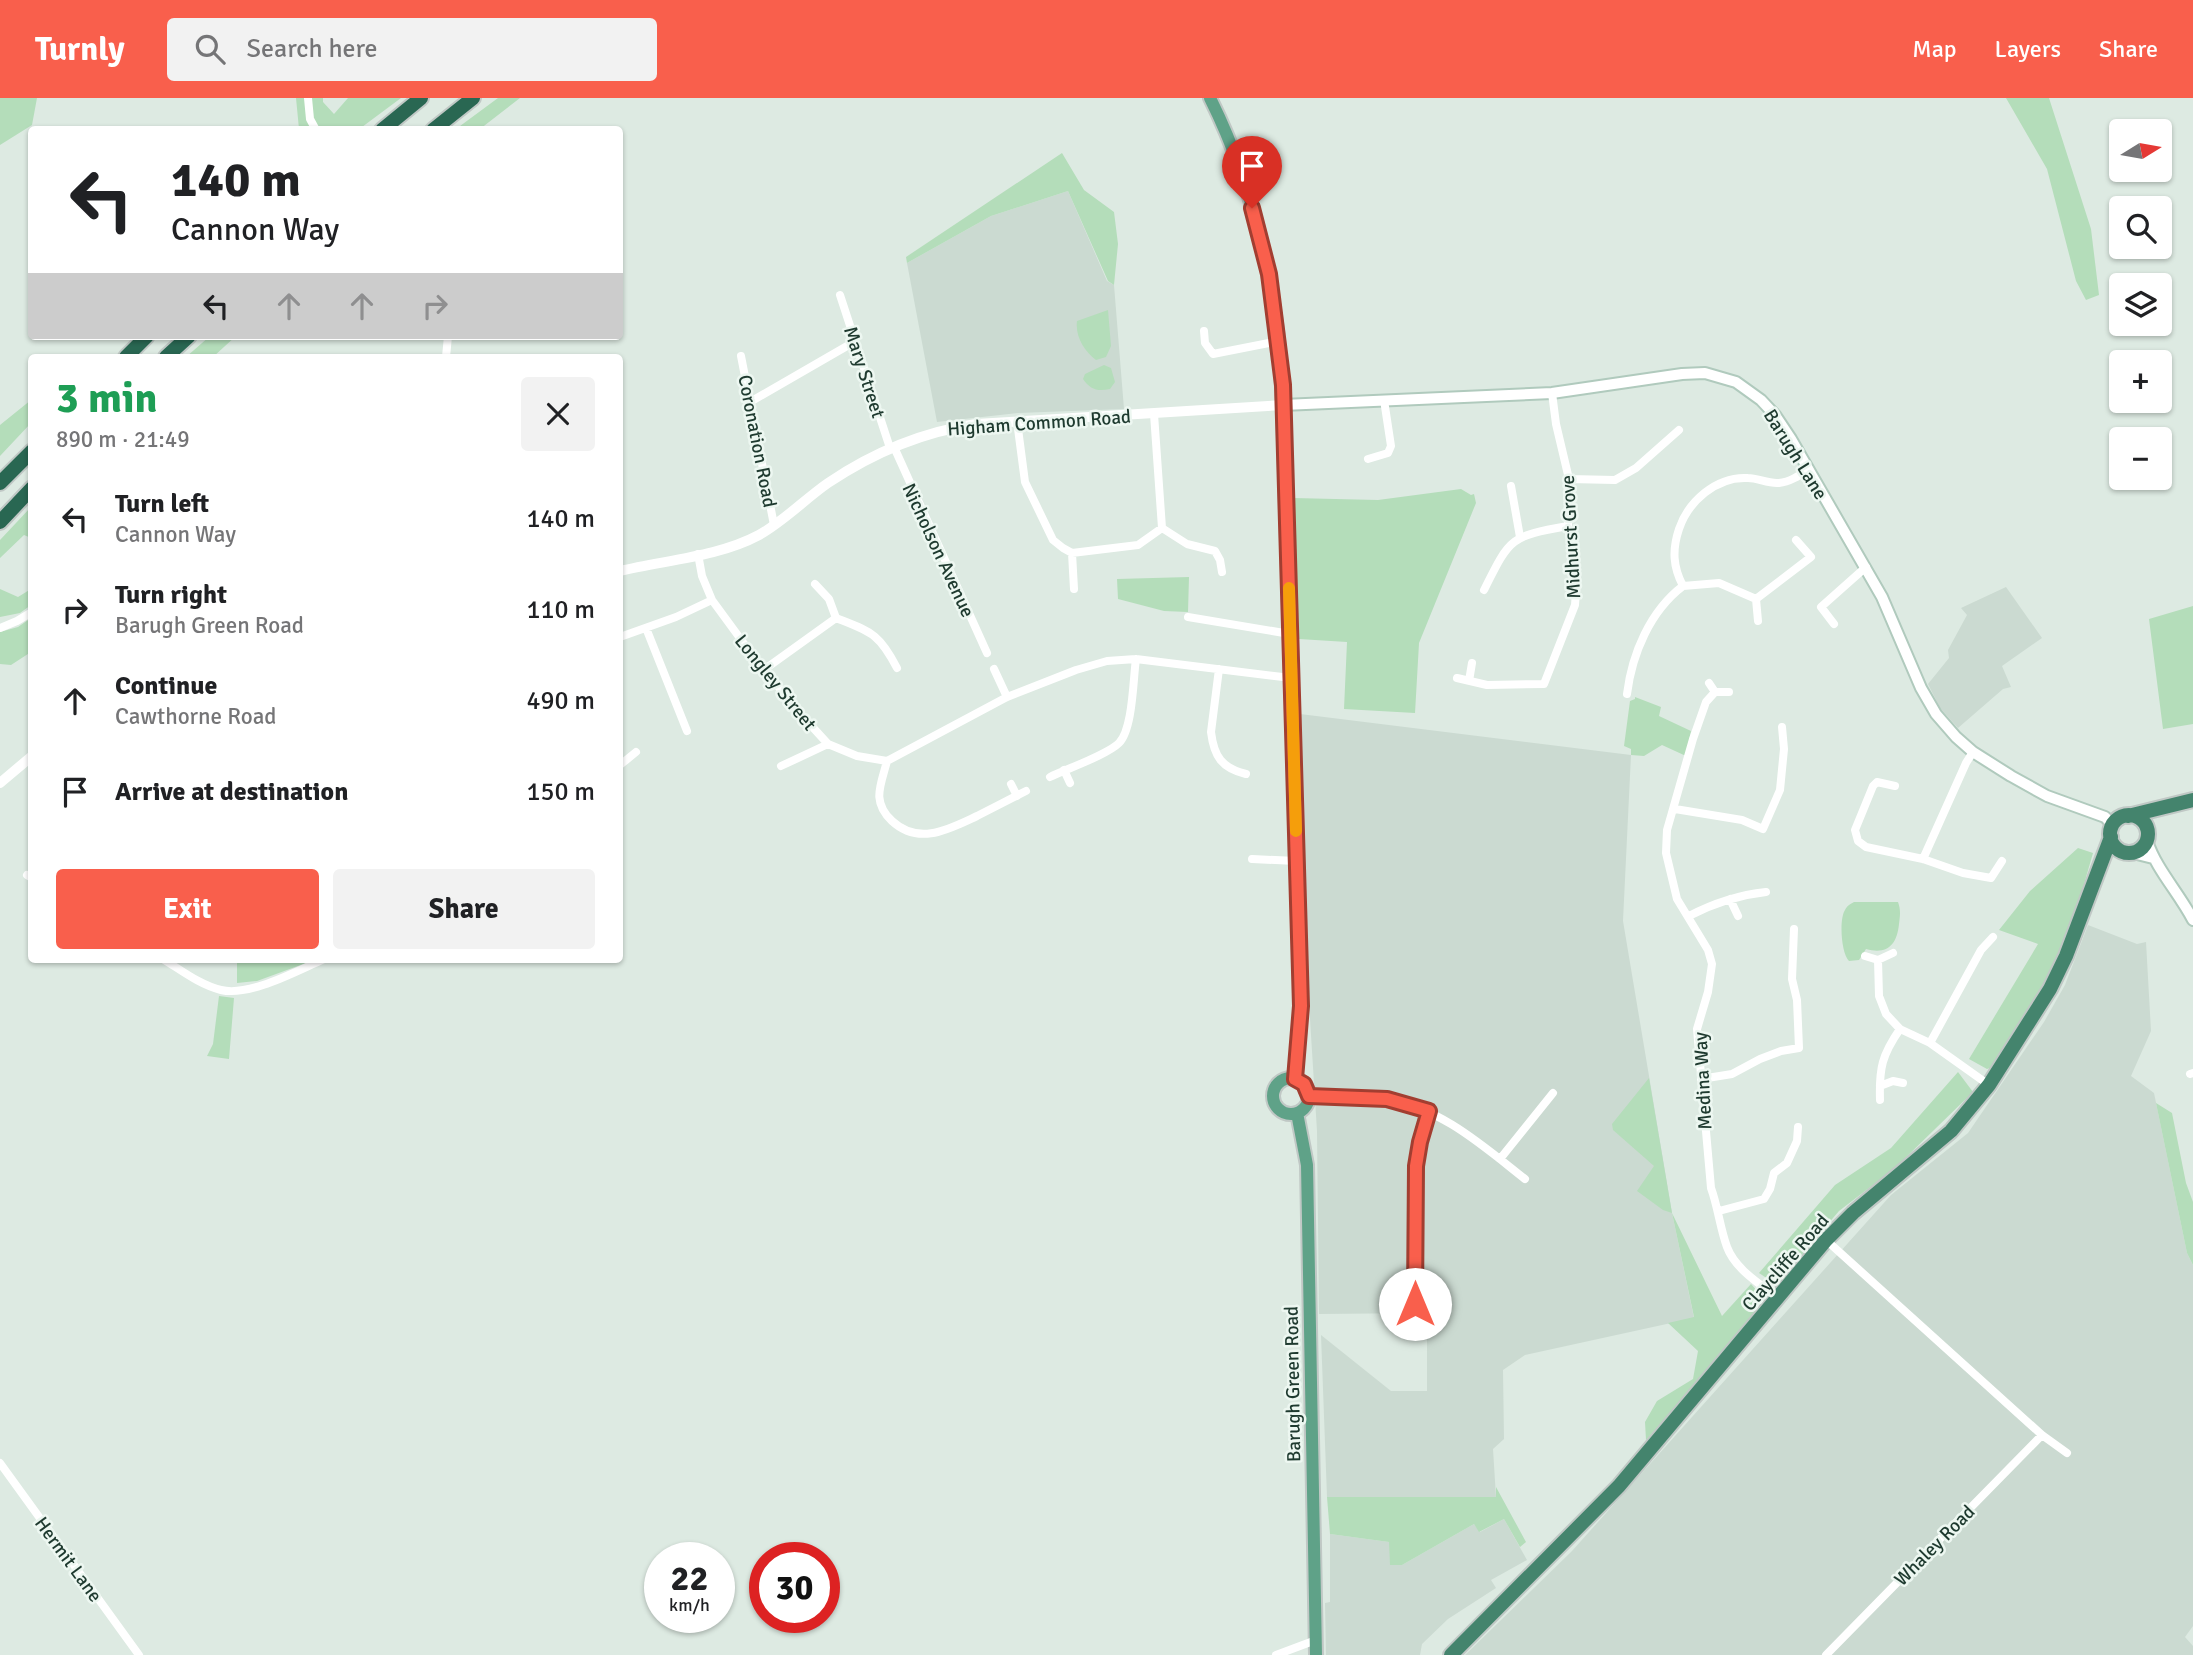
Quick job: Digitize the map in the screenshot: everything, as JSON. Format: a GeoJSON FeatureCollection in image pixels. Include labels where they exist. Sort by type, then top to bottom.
{"type":"FeatureCollection","features":[{"type":"Feature","properties":{"kind":"highway"},"geometry":{"type":"LineString","coordinates":[[387,126],[421,98]]}},
{"type":"Feature","properties":{"kind":"highway"},"geometry":{"type":"LineString","coordinates":[[438,126],[473,98]]}},
{"type":"Feature","properties":{"kind":"highway"},"geometry":{"type":"LineString","coordinates":[[129,354],[143,340]]}},
{"type":"Feature","properties":{"kind":"highway"},"geometry":{"type":"LineString","coordinates":[[169,354],[185,340]]}},
{"type":"Feature","properties":{"kind":"highway"},"geometry":{"type":"LineString","coordinates":[[0,483],[28,456]]}},
{"type":"Feature","properties":{"kind":"highway"},"geometry":{"type":"LineString","coordinates":[[0,522],[28,492]]}},
{"type":"Feature","properties":{"kind":"highway"},"geometry":{"type":"LineString","coordinates":[[2164,809],[2158,808],[2122,817],[2119,841],[2139,850],[2152,817],[2164,809],[2193,800]]}},
{"type":"Feature","properties":{"kind":"highway"},"geometry":{"type":"LineString","coordinates":[[2128,816],[2138,818],[2146,833]]}},
{"type":"Feature","properties":{"kind":"highway","name":"Claycliffe Road"},"geometry":{"type":"LineString","coordinates":[[1451,1655],[1607,1500],[1698,1396],[1826,1240],[1853,1213],[1951,1131],[1989,1086],[2050,989],[2066,956],[2100,865],[2119,841]]}},
{"type":"Feature","properties":{"kind":"main road"},"geometry":{"type":"LineString","coordinates":[[1210,98],[1237,162],[1252,208],[1269,274],[1279,341],[1301,1006],[1295,1079]]}},
{"type":"Feature","properties":{"kind":"main road","name":"Barugh Lane"},"geometry":{"type":"LineString","coordinates":[[1283,405],[1552,393],[1607,387],[1682,373],[1705,373],[1736,382],[1761,400],[1775,415],[1809,469],[1882,597],[1921,688],[1936,714],[1956,737],[1973,752],[2047,796],[2105,817],[2119,841],[2153,858]]}},
{"type":"Feature","properties":{"kind":"main road"},"geometry":{"type":"LineString","coordinates":[[2146,833],[2153,858],[2193,920]]}},
{"type":"Feature","properties":{"kind":"main road"},"geometry":{"type":"LineString","coordinates":[[1295,1079],[1304,1084],[1309,1096],[1305,1108],[1297,1113],[1285,1113],[1274,1101],[1274,1095],[1280,1082],[1295,1079]]}},
{"type":"Feature","properties":{"kind":"main road","name":"Barugh Green Road"},"geometry":{"type":"LineString","coordinates":[[1297,1113],[1307,1165],[1316,1655]]}},
{"type":"Feature","properties":{"kind":"street"},"geometry":{"type":"LineString","coordinates":[[308,98],[310,119],[314,126]]}},
{"type":"Feature","properties":{"kind":"street","name":"Mary Street"},"geometry":{"type":"LineString","coordinates":[[840,295],[892,447]]}},
{"type":"Feature","properties":{"kind":"street"},"geometry":{"type":"LineString","coordinates":[[1204,331],[1205,343],[1213,354],[1279,341]]}},
{"type":"Feature","properties":{"kind":"street"},"geometry":{"type":"LineString","coordinates":[[750,402],[854,342]]}},
{"type":"Feature","properties":{"kind":"street","name":"Coronation Road"},"geometry":{"type":"LineString","coordinates":[[741,356],[774,525]]}},
{"type":"Feature","properties":{"kind":"street","name":"Midhurst Grove"},"geometry":{"type":"LineString","coordinates":[[1457,678],[1488,685],[1544,684],[1575,605],[1577,579],[1568,526],[1569,479],[1552,393]]}},
{"type":"Feature","properties":{"kind":"street"},"geometry":{"type":"LineString","coordinates":[[1368,458],[1388,453],[1391,446],[1384,400]]}},
{"type":"Feature","properties":{"kind":"street","name":"Higham Common Road"},"geometry":{"type":"LineString","coordinates":[[623,570],[742,543],[774,525],[827,484],[892,447],[940,429],[1017,421],[1283,405]]}},
{"type":"Feature","properties":{"kind":"street"},"geometry":{"type":"LineString","coordinates":[[1154,414],[1162,528]]}},
{"type":"Feature","properties":{"kind":"street"},"geometry":{"type":"LineString","coordinates":[[1017,421],[1026,482],[1053,540],[1072,553],[1138,545],[1162,528]]}},
{"type":"Feature","properties":{"kind":"street"},"geometry":{"type":"LineString","coordinates":[[1569,479],[1615,480],[1636,468],[1678,430]]}},
{"type":"Feature","properties":{"kind":"street","name":"Nicholson Avenue"},"geometry":{"type":"LineString","coordinates":[[892,447],[987,653]]}},
{"type":"Feature","properties":{"kind":"street"},"geometry":{"type":"LineString","coordinates":[[1683,586],[1673,558],[1684,514],[1697,498],[1712,488],[1735,479],[1782,483],[1809,469]]}},
{"type":"Feature","properties":{"kind":"street"},"geometry":{"type":"LineString","coordinates":[[1511,486],[1520,537]]}},
{"type":"Feature","properties":{"kind":"street"},"geometry":{"type":"LineString","coordinates":[[1484,590],[1509,545],[1529,533],[1568,526]]}},
{"type":"Feature","properties":{"kind":"street"},"geometry":{"type":"LineString","coordinates":[[1162,528],[1187,544],[1214,551],[1220,560],[1222,572]]}},
{"type":"Feature","properties":{"kind":"street"},"geometry":{"type":"LineString","coordinates":[[1756,599],[1814,554],[1796,540]]}},
{"type":"Feature","properties":{"kind":"street"},"geometry":{"type":"LineString","coordinates":[[1072,553],[1074,589]]}},
{"type":"Feature","properties":{"kind":"street","name":"Longley Street"},"geometry":{"type":"LineString","coordinates":[[698,554],[702,576],[712,600],[796,709],[828,744],[857,756],[887,761]]}},
{"type":"Feature","properties":{"kind":"street"},"geometry":{"type":"LineString","coordinates":[[1834,624],[1821,607],[1866,567]]}},
{"type":"Feature","properties":{"kind":"street"},"geometry":{"type":"LineString","coordinates":[[815,583],[829,599],[835,618]]}},
{"type":"Feature","properties":{"kind":"street"},"geometry":{"type":"LineString","coordinates":[[1627,694],[1636,656],[1657,612],[1670,596],[1683,586],[1719,583],[1756,599]]}},
{"type":"Feature","properties":{"kind":"street"},"geometry":{"type":"LineString","coordinates":[[1756,599],[1758,621]]}},
{"type":"Feature","properties":{"kind":"street"},"geometry":{"type":"LineString","coordinates":[[623,636],[712,600]]}},
{"type":"Feature","properties":{"kind":"street"},"geometry":{"type":"LineString","coordinates":[[0,628],[28,614]]}},
{"type":"Feature","properties":{"kind":"street"},"geometry":{"type":"LineString","coordinates":[[1188,617],[1290,634]]}},
{"type":"Feature","properties":{"kind":"street"},"geometry":{"type":"LineString","coordinates":[[835,618],[865,630],[884,643],[897,668]]}},
{"type":"Feature","properties":{"kind":"street"},"geometry":{"type":"LineString","coordinates":[[765,669],[835,618]]}},
{"type":"Feature","properties":{"kind":"street"},"geometry":{"type":"LineString","coordinates":[[646,628],[687,731]]}},
{"type":"Feature","properties":{"kind":"street"},"geometry":{"type":"LineString","coordinates":[[1026,791],[946,831],[929,834],[912,833],[899,827],[879,804],[879,792],[887,761],[1007,697],[1076,670],[1107,661],[1136,659],[1291,678]]}},
{"type":"Feature","properties":{"kind":"street"},"geometry":{"type":"LineString","coordinates":[[1050,777],[1111,748],[1122,739],[1128,724],[1136,659]]}},
{"type":"Feature","properties":{"kind":"street"},"geometry":{"type":"LineString","coordinates":[[1469,681],[1472,663]]}},
{"type":"Feature","properties":{"kind":"street"},"geometry":{"type":"LineString","coordinates":[[994,669],[1007,697]]}},
{"type":"Feature","properties":{"kind":"street"},"geometry":{"type":"LineString","coordinates":[[1219,669],[1212,741],[1224,765],[1246,775]]}},
{"type":"Feature","properties":{"kind":"street"},"geometry":{"type":"LineString","coordinates":[[1709,684],[1715,692],[1729,692]]}},
{"type":"Feature","properties":{"kind":"street","name":"Medina Way"},"geometry":{"type":"LineString","coordinates":[[1715,692],[1706,702],[1698,726],[1668,830],[1666,853],[1677,899],[1708,950],[1712,964],[1709,992],[1697,1029],[1711,1188],[1727,1248],[1732,1257],[1746,1273],[1778,1298]]}},
{"type":"Feature","properties":{"kind":"street"},"geometry":{"type":"LineString","coordinates":[[1675,809],[1742,820],[1763,829],[1780,790],[1784,749],[1782,727]]}},
{"type":"Feature","properties":{"kind":"street"},"geometry":{"type":"LineString","coordinates":[[780,766],[828,744]]}},
{"type":"Feature","properties":{"kind":"street"},"geometry":{"type":"LineString","coordinates":[[623,761],[636,752]]}},
{"type":"Feature","properties":{"kind":"street"},"geometry":{"type":"LineString","coordinates":[[1923,859],[1973,752]]}},
{"type":"Feature","properties":{"kind":"street"},"geometry":{"type":"LineString","coordinates":[[0,783],[28,759]]}},
{"type":"Feature","properties":{"kind":"street"},"geometry":{"type":"LineString","coordinates":[[1064,770],[1069,783]]}},
{"type":"Feature","properties":{"kind":"street"},"geometry":{"type":"LineString","coordinates":[[1895,786],[1882,782],[1873,786],[1855,830],[1858,841],[1866,847],[1991,878],[2002,861]]}},
{"type":"Feature","properties":{"kind":"street"},"geometry":{"type":"LineString","coordinates":[[1011,784],[1017,796]]}},
{"type":"Feature","properties":{"kind":"street"},"geometry":{"type":"LineString","coordinates":[[1252,859],[1296,861]]}},
{"type":"Feature","properties":{"kind":"street"},"geometry":{"type":"LineString","coordinates":[[1689,916],[1713,903],[1766,892]]}},
{"type":"Feature","properties":{"kind":"street"},"geometry":{"type":"LineString","coordinates":[[1730,899],[1738,916]]}},
{"type":"Feature","properties":{"kind":"street"},"geometry":{"type":"LineString","coordinates":[[1701,1079],[1732,1074],[1760,1059],[1799,1048],[1797,1000],[1792,979],[1794,929]]}},
{"type":"Feature","properties":{"kind":"street"},"geometry":{"type":"LineString","coordinates":[[1930,1044],[1980,950],[1993,937]]}},
{"type":"Feature","properties":{"kind":"street"},"geometry":{"type":"LineString","coordinates":[[1866,956],[1878,960],[1893,953]]}},
{"type":"Feature","properties":{"kind":"street"},"geometry":{"type":"LineString","coordinates":[[1878,960],[1879,996],[1886,1014],[1900,1028],[1930,1044],[1989,1086]]}},
{"type":"Feature","properties":{"kind":"street"},"geometry":{"type":"LineString","coordinates":[[170,963],[201,982],[223,990],[259,986],[314,963]]}},
{"type":"Feature","properties":{"kind":"street"},"geometry":{"type":"LineString","coordinates":[[1880,1100],[1879,1072],[1886,1049],[1900,1028]]}},
{"type":"Feature","properties":{"kind":"street"},"geometry":{"type":"LineString","coordinates":[[1880,1086],[1893,1081],[1903,1083]]}},
{"type":"Feature","properties":{"kind":"street"},"geometry":{"type":"LineString","coordinates":[[1500,1159],[1553,1093]]}},
{"type":"Feature","properties":{"kind":"street"},"geometry":{"type":"LineString","coordinates":[[1309,1096],[1387,1099],[1429,1111],[1461,1130],[1525,1179]]}},
{"type":"Feature","properties":{"kind":"street"},"geometry":{"type":"LineString","coordinates":[[1415,1304],[1416,1166],[1429,1111]]}},
{"type":"Feature","properties":{"kind":"street"},"geometry":{"type":"LineString","coordinates":[[1719,1211],[1764,1199],[1774,1173],[1787,1163],[1797,1141],[1798,1128]]}},
{"type":"Feature","properties":{"kind":"street"},"geometry":{"type":"LineString","coordinates":[[1826,1240],[2042,1435],[2067,1453]]}},
{"type":"Feature","properties":{"kind":"street","name":"Whaley Road"},"geometry":{"type":"LineString","coordinates":[[1826,1655],[2042,1435]]}},
{"type":"Feature","properties":{"kind":"street","name":"Hermit Lane"},"geometry":{"type":"LineString","coordinates":[[0,1463],[139,1655]]}},
{"type":"Feature","properties":{"kind":"street"},"geometry":{"type":"LineString","coordinates":[[1276,1655],[1316,1640]]}},
{"type":"Feature","properties":{"kind":"shaded area"},"geometry":{"type":"Polygon","coordinates":[[[1068,191],[1107,281],[1114,285],[1124,409],[1018,413],[937,422],[907,263],[991,216],[1068,191]]]}},
{"type":"Feature","properties":{"kind":"shaded area"},"geometry":{"type":"Polygon","coordinates":[[[2006,587],[2042,638],[2002,666],[2011,687],[2003,689],[1958,728],[1940,708],[1928,684],[1949,658],[1948,650],[1967,615],[1961,608],[2006,587]]]}},
{"type":"Feature","properties":{"kind":"shaded area"},"geometry":{"type":"Polygon","coordinates":[[[1300,714],[1631,755],[1623,921],[1672,1213],[1694,1318],[1525,1355],[1503,1370],[1504,1439],[1493,1449],[1496,1497],[1327,1497],[1321,1335],[1391,1391],[1427,1391],[1427,1313],[1319,1314],[1317,1131],[1310,1019],[1300,714]]]}},
{"type":"Feature","properties":{"kind":"shaded area"},"geometry":{"type":"Polygon","coordinates":[[[2088,925],[2137,944],[2146,942],[2151,1031],[2131,1076],[2154,1093],[2187,1253],[2193,1265],[2193,1626],[2185,1637],[2193,1646],[2193,1655],[1465,1655],[1572,1551],[1891,1195],[1968,1133],[2044,1022],[2065,985],[2088,925]]]}},
{"type":"Feature","properties":{"kind":"shaded area"},"geometry":{"type":"Polygon","coordinates":[[[1504,1519],[1527,1560],[1491,1580],[1496,1588],[1448,1619],[1422,1644],[1420,1655],[1326,1655],[1325,1603],[1330,1602],[1330,1534],[1389,1542],[1402,1565],[1474,1524],[1480,1532],[1504,1519]]]}},
{"type":"Feature","properties":{"kind":"green space"},"geometry":{"type":"Polygon","coordinates":[[[0,98],[37,98],[32,125],[0,145],[0,98]]]}},
{"type":"Feature","properties":{"kind":"green space"},"geometry":{"type":"Polygon","coordinates":[[[296,98],[323,98],[323,102],[334,114],[348,98],[401,98],[363,126],[299,126],[296,98]]]}},
{"type":"Feature","properties":{"kind":"green space"},"geometry":{"type":"Polygon","coordinates":[[[498,98],[520,98],[484,126],[460,126],[498,98]]]}},
{"type":"Feature","properties":{"kind":"green space"},"geometry":{"type":"Polygon","coordinates":[[[2006,98],[2049,98],[2091,229],[2099,295],[2086,300],[2076,281],[2047,169],[2006,98]]]}},
{"type":"Feature","properties":{"kind":"green space"},"geometry":{"type":"Polygon","coordinates":[[[1062,153],[1084,190],[1114,212],[1118,244],[1114,285],[1108,281],[1068,191],[991,216],[907,263],[906,257],[1062,153]]]}},
{"type":"Feature","properties":{"kind":"green space"},"geometry":{"type":"Polygon","coordinates":[[[1108,310],[1111,346],[1106,357],[1096,360],[1081,343],[1077,321],[1108,310]]]}},
{"type":"Feature","properties":{"kind":"green space"},"geometry":{"type":"Polygon","coordinates":[[[205,340],[232,340],[216,354],[189,354],[205,340]]]}},
{"type":"Feature","properties":{"kind":"green space"},"geometry":{"type":"Polygon","coordinates":[[[1104,365],[1111,368],[1115,382],[1110,389],[1094,389],[1083,379],[1085,374],[1104,365]]]}},
{"type":"Feature","properties":{"kind":"green space"},"geometry":{"type":"Polygon","coordinates":[[[28,402],[28,426],[0,456],[0,425],[28,402]]]}},
{"type":"Feature","properties":{"kind":"green space"},"geometry":{"type":"Polygon","coordinates":[[[1461,489],[1474,494],[1476,503],[1419,643],[1415,713],[1344,709],[1347,642],[1299,639],[1293,498],[1378,500],[1461,489]]]}},
{"type":"Feature","properties":{"kind":"green space"},"geometry":{"type":"Polygon","coordinates":[[[28,510],[28,537],[24,535],[0,558],[0,540],[28,510]]]}},
{"type":"Feature","properties":{"kind":"green space"},"geometry":{"type":"Polygon","coordinates":[[[1189,577],[1188,612],[1164,611],[1118,599],[1117,579],[1189,577]]]}},
{"type":"Feature","properties":{"kind":"green space"},"geometry":{"type":"Polygon","coordinates":[[[0,589],[18,597],[28,591],[28,607],[20,613],[0,617],[0,589]]]}},
{"type":"Feature","properties":{"kind":"green space"},"geometry":{"type":"Polygon","coordinates":[[[2193,606],[2193,724],[2163,729],[2149,619],[2193,606]]]}},
{"type":"Feature","properties":{"kind":"green space"},"geometry":{"type":"Polygon","coordinates":[[[28,620],[28,654],[11,665],[0,664],[0,632],[18,627],[28,620]]]}},
{"type":"Feature","properties":{"kind":"green space"},"geometry":{"type":"Polygon","coordinates":[[[1635,697],[1661,707],[1659,716],[1691,731],[1686,756],[1662,745],[1644,756],[1631,755],[1631,749],[1624,746],[1630,701],[1635,697]]]}},
{"type":"Feature","properties":{"kind":"green space"},"geometry":{"type":"Polygon","coordinates":[[[2078,848],[2093,853],[2061,954],[1993,1067],[1987,1069],[1969,1059],[2038,944],[1999,930],[2030,891],[2078,848]]]}},
{"type":"Feature","properties":{"kind":"green space"},"geometry":{"type":"Polygon","coordinates":[[[1854,902],[1898,902],[1900,918],[1896,938],[1890,947],[1880,951],[1866,949],[1859,960],[1849,961],[1843,944],[1842,921],[1846,908],[1854,902]]]}},
{"type":"Feature","properties":{"kind":"green space"},"geometry":{"type":"Polygon","coordinates":[[[237,963],[306,963],[257,981],[237,983],[237,963]]]}},
{"type":"Feature","properties":{"kind":"green space"},"geometry":{"type":"Polygon","coordinates":[[[219,996],[234,998],[229,1059],[207,1056],[213,1044],[219,996]]]}},
{"type":"Feature","properties":{"kind":"green space"},"geometry":{"type":"Polygon","coordinates":[[[1958,1072],[1973,1092],[1895,1168],[1839,1211],[1782,1278],[1771,1281],[1759,1273],[1835,1185],[1891,1148],[1958,1072]]]}},
{"type":"Feature","properties":{"kind":"green space"},"geometry":{"type":"Polygon","coordinates":[[[1649,1078],[1672,1213],[1663,1210],[1637,1191],[1654,1166],[1613,1130],[1612,1124],[1649,1078]]]}},
{"type":"Feature","properties":{"kind":"green space"},"geometry":{"type":"Polygon","coordinates":[[[2156,1103],[2172,1113],[2186,1183],[2193,1202],[2193,1265],[2187,1253],[2156,1103]]]}},
{"type":"Feature","properties":{"kind":"green space"},"geometry":{"type":"Polygon","coordinates":[[[1672,1213],[1722,1316],[1751,1284],[1759,1293],[1756,1316],[1646,1440],[1645,1422],[1657,1401],[1693,1379],[1698,1351],[1668,1323],[1694,1317],[1672,1213]]]}},
{"type":"Feature","properties":{"kind":"green space"},"geometry":{"type":"Polygon","coordinates":[[[1496,1487],[1526,1542],[1520,1547],[1504,1519],[1479,1532],[1474,1524],[1402,1565],[1390,1565],[1389,1542],[1330,1534],[1327,1497],[1496,1497],[1496,1487]]]}},
{"type":"Feature","properties":{"kind":"slow traffic"},"geometry":{"type":"LineString","coordinates":[[1289,588],[1296,831]]}},
{"type":"Feature","properties":{"kind":"route"},"geometry":{"type":"LineString","coordinates":[[1252,208],[1269,274],[1283,385],[1301,1006],[1295,1079],[1304,1084],[1309,1096],[1387,1099],[1429,1111],[1416,1166],[1415,1304]]}}]}
